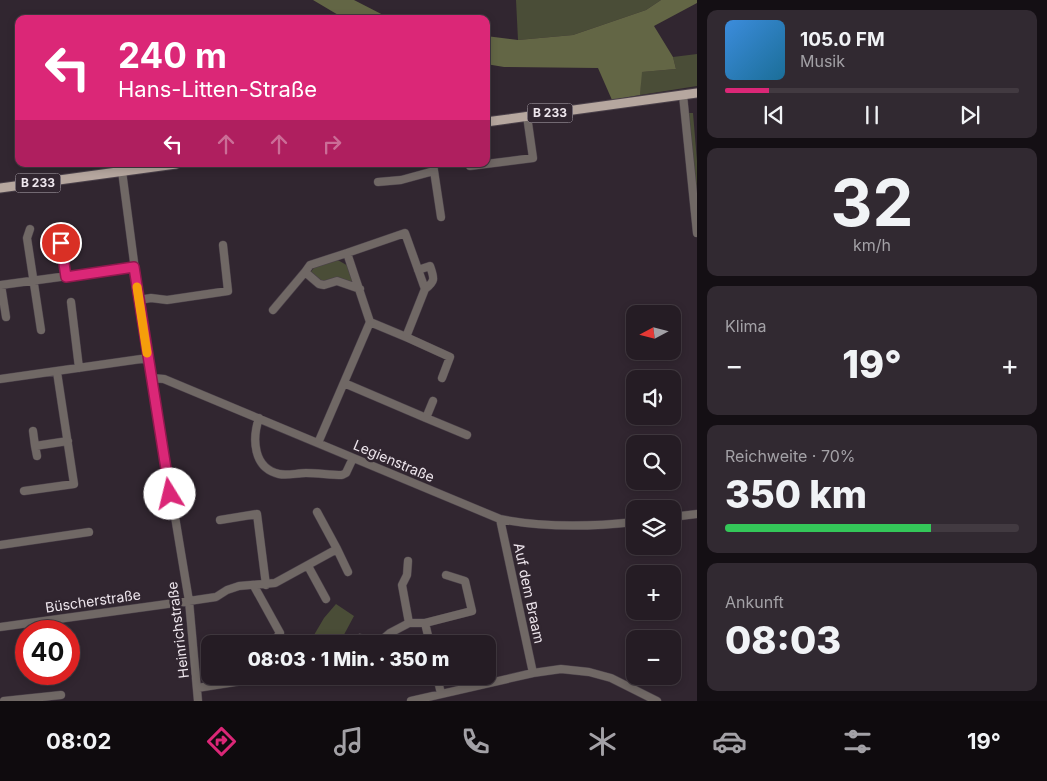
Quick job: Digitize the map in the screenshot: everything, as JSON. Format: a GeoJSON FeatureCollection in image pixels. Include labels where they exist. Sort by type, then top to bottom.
{"type":"FeatureCollection","features":[{"type":"Feature","properties":{"kind":"main road","name":"B 233"},"geometry":{"type":"LineString","coordinates":[[490,121],[697,93]]}},
{"type":"Feature","properties":{"kind":"main road","name":"B 233"},"geometry":{"type":"LineString","coordinates":[[0,188],[153,167]]}},
{"type":"Feature","properties":{"kind":"street"},"geometry":{"type":"LineString","coordinates":[[683,95],[697,233]]}},
{"type":"Feature","properties":{"kind":"street"},"geometry":{"type":"LineString","coordinates":[[490,163],[533,158],[527,116]]}},
{"type":"Feature","properties":{"kind":"street"},"geometry":{"type":"LineString","coordinates":[[378,182],[401,180],[433,167],[441,217]]}},
{"type":"Feature","properties":{"kind":"street","name":"Heinrichstraße"},"geometry":{"type":"LineString","coordinates":[[122,171],[148,358],[189,601],[198,701]]}},
{"type":"Feature","properties":{"kind":"street"},"geometry":{"type":"LineString","coordinates":[[30,229],[27,238],[40,330]]}},
{"type":"Feature","properties":{"kind":"street"},"geometry":{"type":"LineString","coordinates":[[272,310],[310,265],[405,233],[424,289]]}},
{"type":"Feature","properties":{"kind":"street"},"geometry":{"type":"LineString","coordinates":[[61,243],[66,277]]}},
{"type":"Feature","properties":{"kind":"street"},"geometry":{"type":"LineString","coordinates":[[139,300],[151,298],[167,300],[228,291],[223,245]]}},
{"type":"Feature","properties":{"kind":"street"},"geometry":{"type":"LineString","coordinates":[[318,443],[370,322],[347,252]]}},
{"type":"Feature","properties":{"kind":"street"},"geometry":{"type":"LineString","coordinates":[[406,337],[424,289],[431,284],[434,278],[430,266],[418,270]]}},
{"type":"Feature","properties":{"kind":"street"},"geometry":{"type":"LineString","coordinates":[[6,318],[1,282],[33,282],[134,267]]}},
{"type":"Feature","properties":{"kind":"street"},"geometry":{"type":"LineString","coordinates":[[305,272],[319,284],[324,285],[337,281],[360,289]]}},
{"type":"Feature","properties":{"kind":"street"},"geometry":{"type":"LineString","coordinates":[[71,302],[79,368]]}},
{"type":"Feature","properties":{"kind":"street"},"geometry":{"type":"LineString","coordinates":[[370,322],[450,357],[442,378]]}},
{"type":"Feature","properties":{"kind":"street"},"geometry":{"type":"LineString","coordinates":[[0,379],[148,358]]}},
{"type":"Feature","properties":{"kind":"street"},"geometry":{"type":"LineString","coordinates":[[24,491],[74,484],[57,372]]}},
{"type":"Feature","properties":{"kind":"street","name":"Legienstraße"},"geometry":{"type":"LineString","coordinates":[[152,378],[161,378],[500,519],[528,525],[558,527],[626,523]]}},
{"type":"Feature","properties":{"kind":"street"},"geometry":{"type":"LineString","coordinates":[[344,384],[467,435]]}},
{"type":"Feature","properties":{"kind":"street"},"geometry":{"type":"LineString","coordinates":[[426,418],[433,401]]}},
{"type":"Feature","properties":{"kind":"street"},"geometry":{"type":"LineString","coordinates":[[259,418],[255,434],[256,453],[264,466],[273,472],[281,475],[307,473],[343,475],[346,473],[353,458]]}},
{"type":"Feature","properties":{"kind":"street"},"geometry":{"type":"LineString","coordinates":[[33,431],[37,456]]}},
{"type":"Feature","properties":{"kind":"street"},"geometry":{"type":"LineString","coordinates":[[35,446],[68,441]]}},
{"type":"Feature","properties":{"kind":"street"},"geometry":{"type":"LineString","coordinates":[[317,512],[348,572]]}},
{"type":"Feature","properties":{"kind":"street"},"geometry":{"type":"LineString","coordinates":[[220,520],[257,514],[266,585]]}},
{"type":"Feature","properties":{"kind":"street"},"geometry":{"type":"LineString","coordinates":[[681,516],[697,514]]}},
{"type":"Feature","properties":{"kind":"street","name":"Auf dem Braam"},"geometry":{"type":"LineString","coordinates":[[500,519],[533,673]]}},
{"type":"Feature","properties":{"kind":"street"},"geometry":{"type":"LineString","coordinates":[[0,545],[89,532]]}},
{"type":"Feature","properties":{"kind":"street","name":"Büscherstraße"},"geometry":{"type":"LineString","coordinates":[[0,626],[216,597],[227,590],[239,586],[275,583],[336,549]]}},
{"type":"Feature","properties":{"kind":"street"},"geometry":{"type":"LineString","coordinates":[[408,561],[407,575],[402,585],[409,623]]}},
{"type":"Feature","properties":{"kind":"street"},"geometry":{"type":"LineString","coordinates":[[308,566],[326,599]]}},
{"type":"Feature","properties":{"kind":"street"},"geometry":{"type":"LineString","coordinates":[[388,635],[409,623],[425,623],[472,611],[465,580],[446,575]]}},
{"type":"Feature","properties":{"kind":"street"},"geometry":{"type":"LineString","coordinates":[[254,586],[280,632],[278,635]]}},
{"type":"Feature","properties":{"kind":"street"},"geometry":{"type":"LineString","coordinates":[[425,623],[428,635]]}},
{"type":"Feature","properties":{"kind":"street"},"geometry":{"type":"LineString","coordinates":[[411,701],[533,673],[561,669],[590,672],[623,682],[657,701]]}},
{"type":"Feature","properties":{"kind":"street"},"geometry":{"type":"LineString","coordinates":[[197,688],[209,685]]}},
{"type":"Feature","properties":{"kind":"street"},"geometry":{"type":"LineString","coordinates":[[439,685],[441,694]]}},
{"type":"Feature","properties":{"kind":"street"},"geometry":{"type":"LineString","coordinates":[[4,701],[61,695]]}},
{"type":"Feature","properties":{"kind":"green space"},"geometry":{"type":"Polygon","coordinates":[[[313,0],[354,0],[383,15],[338,15],[313,0]]]}},
{"type":"Feature","properties":{"kind":"green space"},"geometry":{"type":"Polygon","coordinates":[[[516,0],[661,0],[646,10],[573,35],[518,40],[516,0]]]}},
{"type":"Feature","properties":{"kind":"green space"},"geometry":{"type":"Polygon","coordinates":[[[661,0],[697,0],[697,3],[654,26],[673,57],[676,69],[642,72],[640,95],[612,100],[598,68],[504,67],[490,65],[490,36],[518,40],[573,35],[646,10],[661,0]]]}},
{"type":"Feature","properties":{"kind":"green space"},"geometry":{"type":"Polygon","coordinates":[[[697,54],[697,86],[640,95],[641,72],[676,69],[673,57],[697,54]]]}},
{"type":"Feature","properties":{"kind":"green space"},"geometry":{"type":"Polygon","coordinates":[[[688,113],[693,113],[697,161],[697,206],[688,113]]]}},
{"type":"Feature","properties":{"kind":"green space"},"geometry":{"type":"Polygon","coordinates":[[[336,259],[350,267],[356,284],[324,283],[310,273],[316,265],[336,259]]]}},
{"type":"Feature","properties":{"kind":"green space"},"geometry":{"type":"Polygon","coordinates":[[[336,604],[354,616],[344,635],[314,635],[324,618],[336,604]]]}},
{"type":"Feature","properties":{"kind":"slow traffic"},"geometry":{"type":"LineString","coordinates":[[137,287],[147,353]]}},
{"type":"Feature","properties":{"kind":"route"},"geometry":{"type":"LineString","coordinates":[[61,243],[66,277],[134,267],[170,494]]}}]}
